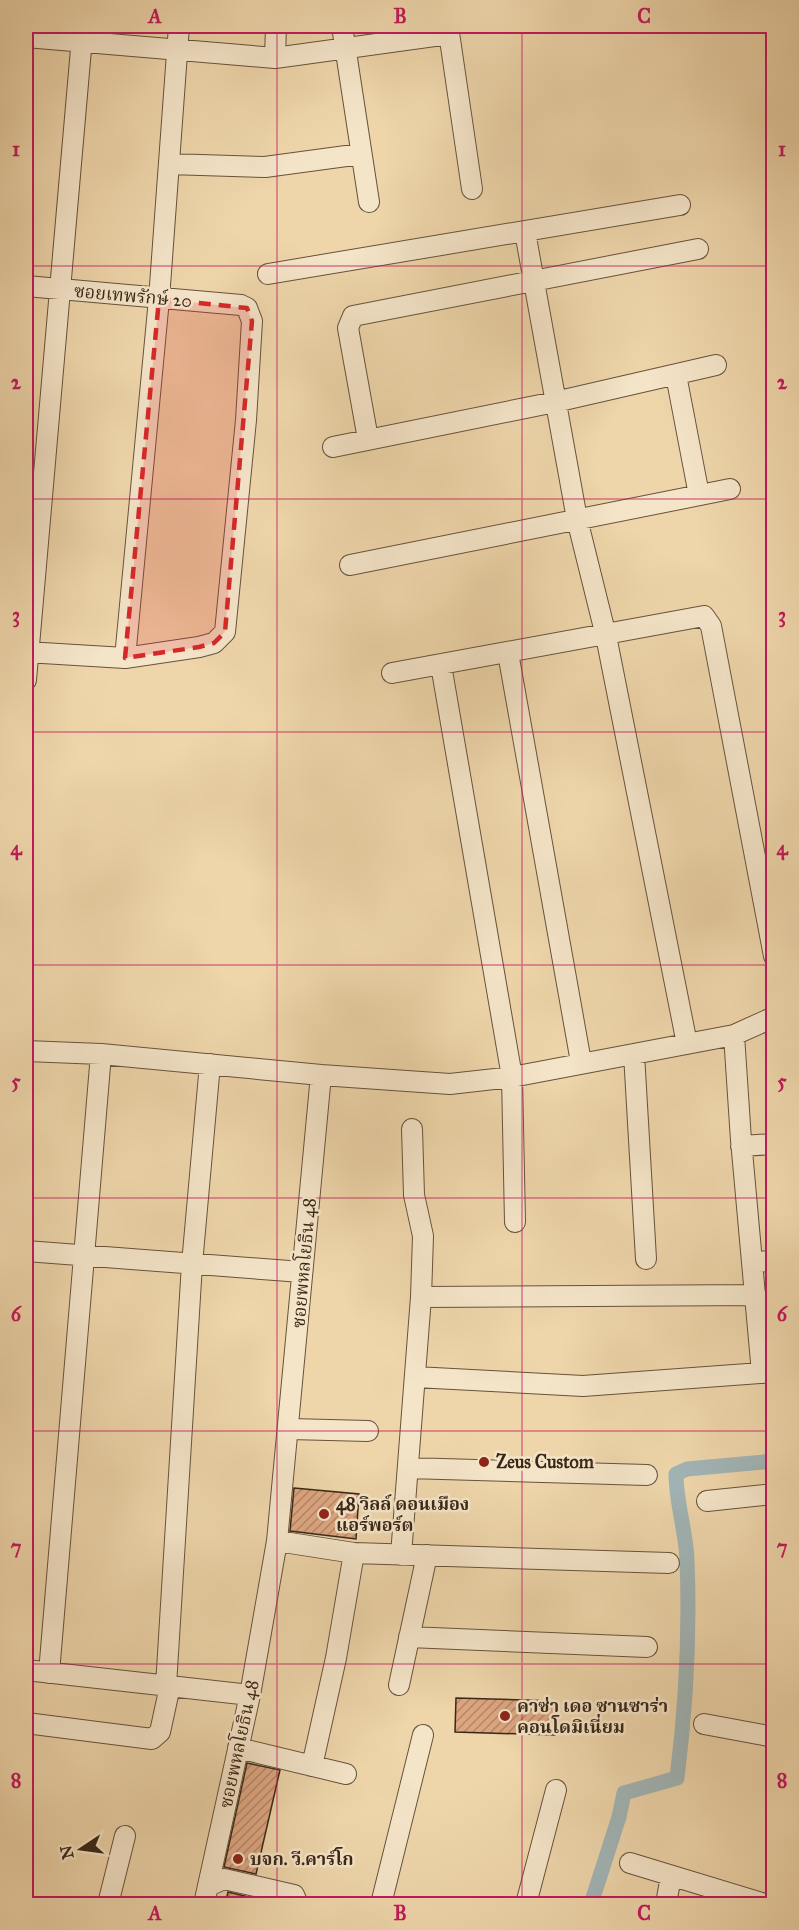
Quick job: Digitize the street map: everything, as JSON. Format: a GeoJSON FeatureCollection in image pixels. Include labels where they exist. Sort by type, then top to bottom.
{"type":"FeatureCollection","features":[{"type":"Feature","properties":{"kind":"street"},"geometry":{"type":"LineString","coordinates":[[27,652],[104,659],[125,658],[159,298],[178,26]]}},
{"type":"Feature","properties":{"kind":"street"},"geometry":{"type":"LineString","coordinates":[[275,58],[276,26]]}},
{"type":"Feature","properties":{"kind":"street"},"geometry":{"type":"LineString","coordinates":[[342,26],[369,202]]}},
{"type":"Feature","properties":{"kind":"street"},"geometry":{"type":"LineString","coordinates":[[26,37],[82,34],[176,51],[275,58],[449,30],[472,189]]}},
{"type":"Feature","properties":{"kind":"street"},"geometry":{"type":"LineString","coordinates":[[26,680],[82,34]]}},
{"type":"Feature","properties":{"kind":"street"},"geometry":{"type":"LineString","coordinates":[[169,164],[265,167],[361,154]]}},
{"type":"Feature","properties":{"kind":"street"},"geometry":{"type":"LineString","coordinates":[[268,274],[680,205]]}},
{"type":"Feature","properties":{"kind":"street"},"geometry":{"type":"LineString","coordinates":[[525,232],[577,519],[606,636],[687,1044]]}},
{"type":"Feature","properties":{"kind":"street"},"geometry":{"type":"LineString","coordinates":[[368,439],[348,328],[350,318],[359,314],[698,249]]}},
{"type":"Feature","properties":{"kind":"street","name":"ซอยเทพรักษ์ 20"},"geometry":{"type":"LineString","coordinates":[[26,286],[241,305],[247,308],[252,321],[246,420],[225,632],[214,643],[199,647],[125,658]]}},
{"type":"Feature","properties":{"kind":"street"},"geometry":{"type":"LineString","coordinates":[[333,447],[555,402],[716,365]]}},
{"type":"Feature","properties":{"kind":"street"},"geometry":{"type":"LineString","coordinates":[[676,375],[699,495]]}},
{"type":"Feature","properties":{"kind":"street"},"geometry":{"type":"LineString","coordinates":[[350,565],[730,489]]}},
{"type":"Feature","properties":{"kind":"street"},"geometry":{"type":"LineString","coordinates":[[392,673],[606,636],[699,615],[707,619],[774,957]]}},
{"type":"Feature","properties":{"kind":"street"},"geometry":{"type":"LineString","coordinates":[[508,653],[581,1062]]}},
{"type":"Feature","properties":{"kind":"street"},"geometry":{"type":"LineString","coordinates":[[441,665],[512,1077],[515,1222]]}},
{"type":"Feature","properties":{"kind":"street"},"geometry":{"type":"LineString","coordinates":[[26,1051],[101,1054],[321,1075],[450,1084],[512,1077],[581,1062],[734,1035],[774,1017]]}},
{"type":"Feature","properties":{"kind":"street"},"geometry":{"type":"LineString","coordinates":[[415,1377],[583,1386],[768,1372],[756,1295],[741,1146],[734,1035]]}},
{"type":"Feature","properties":{"kind":"street"},"geometry":{"type":"LineString","coordinates":[[49,1673],[82,1255],[101,1054]]}},
{"type":"Feature","properties":{"kind":"street"},"geometry":{"type":"LineString","coordinates":[[634,1054],[646,1260]]}},
{"type":"Feature","properties":{"kind":"street"},"geometry":{"type":"LineString","coordinates":[[26,1723],[152,1739],[160,1732],[168,1686],[192,1264],[210,1064]]}},
{"type":"Feature","properties":{"kind":"street","name":"ซอยพหลโยธิน 48"},"geometry":{"type":"LineString","coordinates":[[204,1905],[250,1695],[277,1541],[290,1429],[321,1075]]}},
{"type":"Feature","properties":{"kind":"street"},"geometry":{"type":"LineString","coordinates":[[401,1555],[421,1297],[423,1236],[414,1195],[412,1129]]}},
{"type":"Feature","properties":{"kind":"street"},"geometry":{"type":"LineString","coordinates":[[741,1146],[774,1144]]}},
{"type":"Feature","properties":{"kind":"street"},"geometry":{"type":"LineString","coordinates":[[26,1251],[303,1272]]}},
{"type":"Feature","properties":{"kind":"street"},"geometry":{"type":"LineString","coordinates":[[753,1262],[774,1261]]}},
{"type":"Feature","properties":{"kind":"street"},"geometry":{"type":"LineString","coordinates":[[421,1297],[756,1295]]}},
{"type":"Feature","properties":{"kind":"street"},"geometry":{"type":"LineString","coordinates":[[290,1429],[368,1431]]}},
{"type":"Feature","properties":{"kind":"street"},"geometry":{"type":"LineString","coordinates":[[408,1468],[647,1475]]}},
{"type":"Feature","properties":{"kind":"street"},"geometry":{"type":"LineString","coordinates":[[708,1501],[774,1494]]}},
{"type":"Feature","properties":{"kind":"street"},"geometry":{"type":"LineString","coordinates":[[277,1541],[354,1553],[669,1563]]}},
{"type":"Feature","properties":{"kind":"street"},"geometry":{"type":"LineString","coordinates":[[312,1766],[336,1658],[354,1553]]}},
{"type":"Feature","properties":{"kind":"street"},"geometry":{"type":"LineString","coordinates":[[399,1686],[427,1556]]}},
{"type":"Feature","properties":{"kind":"street"},"geometry":{"type":"LineString","coordinates":[[409,1637],[647,1647]]}},
{"type":"Feature","properties":{"kind":"street"},"geometry":{"type":"LineString","coordinates":[[26,1670],[250,1695]]}},
{"type":"Feature","properties":{"kind":"street"},"geometry":{"type":"LineString","coordinates":[[704,1724],[774,1737]]}},
{"type":"Feature","properties":{"kind":"street"},"geometry":{"type":"LineString","coordinates":[[381,1905],[423,1735]]}},
{"type":"Feature","properties":{"kind":"street"},"geometry":{"type":"LineString","coordinates":[[238,1748],[346,1774]]}},
{"type":"Feature","properties":{"kind":"street"},"geometry":{"type":"LineString","coordinates":[[526,1905],[556,1790]]}},
{"type":"Feature","properties":{"kind":"street"},"geometry":{"type":"LineString","coordinates":[[108,1905],[125,1836]]}},
{"type":"Feature","properties":{"kind":"street"},"geometry":{"type":"LineString","coordinates":[[630,1863],[761,1904]]}},
{"type":"Feature","properties":{"kind":"street"},"geometry":{"type":"LineString","coordinates":[[666,1905],[671,1876]]}},
{"type":"Feature","properties":{"kind":"street"},"geometry":{"type":"LineString","coordinates":[[209,1881],[215,1883],[224,1879],[294,1895],[298,1899],[298,1905]]}},
{"type":"Feature","properties":{"kind":"highlighted area"},"geometry":{"type":"Polygon","coordinates":[[[159,299],[247,308],[252,321],[225,632],[214,643],[199,647],[125,658],[159,299]]]}},
{"type":"Feature","properties":{"kind":"building","name":"48 วิลล์ ดอนเมือง แอร์พอร์ต"},"geometry":{"type":"Polygon","coordinates":[[[294,1488],[359,1494],[356,1539],[290,1531],[294,1488]]]}},
{"type":"Feature","properties":{"kind":"building","name":"คาซ่า เดอ ซานซาร่า คอนโดมิเนี่ยม"},"geometry":{"type":"Polygon","coordinates":[[[456,1698],[556,1701],[555,1735],[455,1732],[456,1698]]]}},
{"type":"Feature","properties":{"kind":"building"},"geometry":{"type":"Polygon","coordinates":[[[247,1763],[280,1770],[256,1874],[224,1867],[247,1763]]]}},
{"type":"Feature","properties":{"kind":"building"},"geometry":{"type":"Polygon","coordinates":[[[228,1892],[282,1905],[225,1905],[228,1892]]]}},
{"type":"Feature","properties":{"kind":"waterway"},"geometry":{"type":"LineString","coordinates":[[591,1904],[619,1817],[624,1793],[677,1778],[685,1697],[688,1587],[686,1549],[676,1474],[687,1469],[774,1461]]}},
{"type":"Feature","properties":{"kind":"place","name":"Zeus Custom"},"geometry":{"type":"Point","coordinates":[484,1462]}},
{"type":"Feature","properties":{"kind":"place","name":"48 วิลล์ ดอนเมือง แอร์พอร์ต"},"geometry":{"type":"Point","coordinates":[324,1514]}},
{"type":"Feature","properties":{"kind":"place","name":"คาซ่า เดอ ซานซาร่า คอนโดมิเนี่ยม"},"geometry":{"type":"Point","coordinates":[505,1716]}},
{"type":"Feature","properties":{"kind":"place","name":"บจก. วี.คาร์โก"},"geometry":{"type":"Point","coordinates":[238,1859]}}]}
